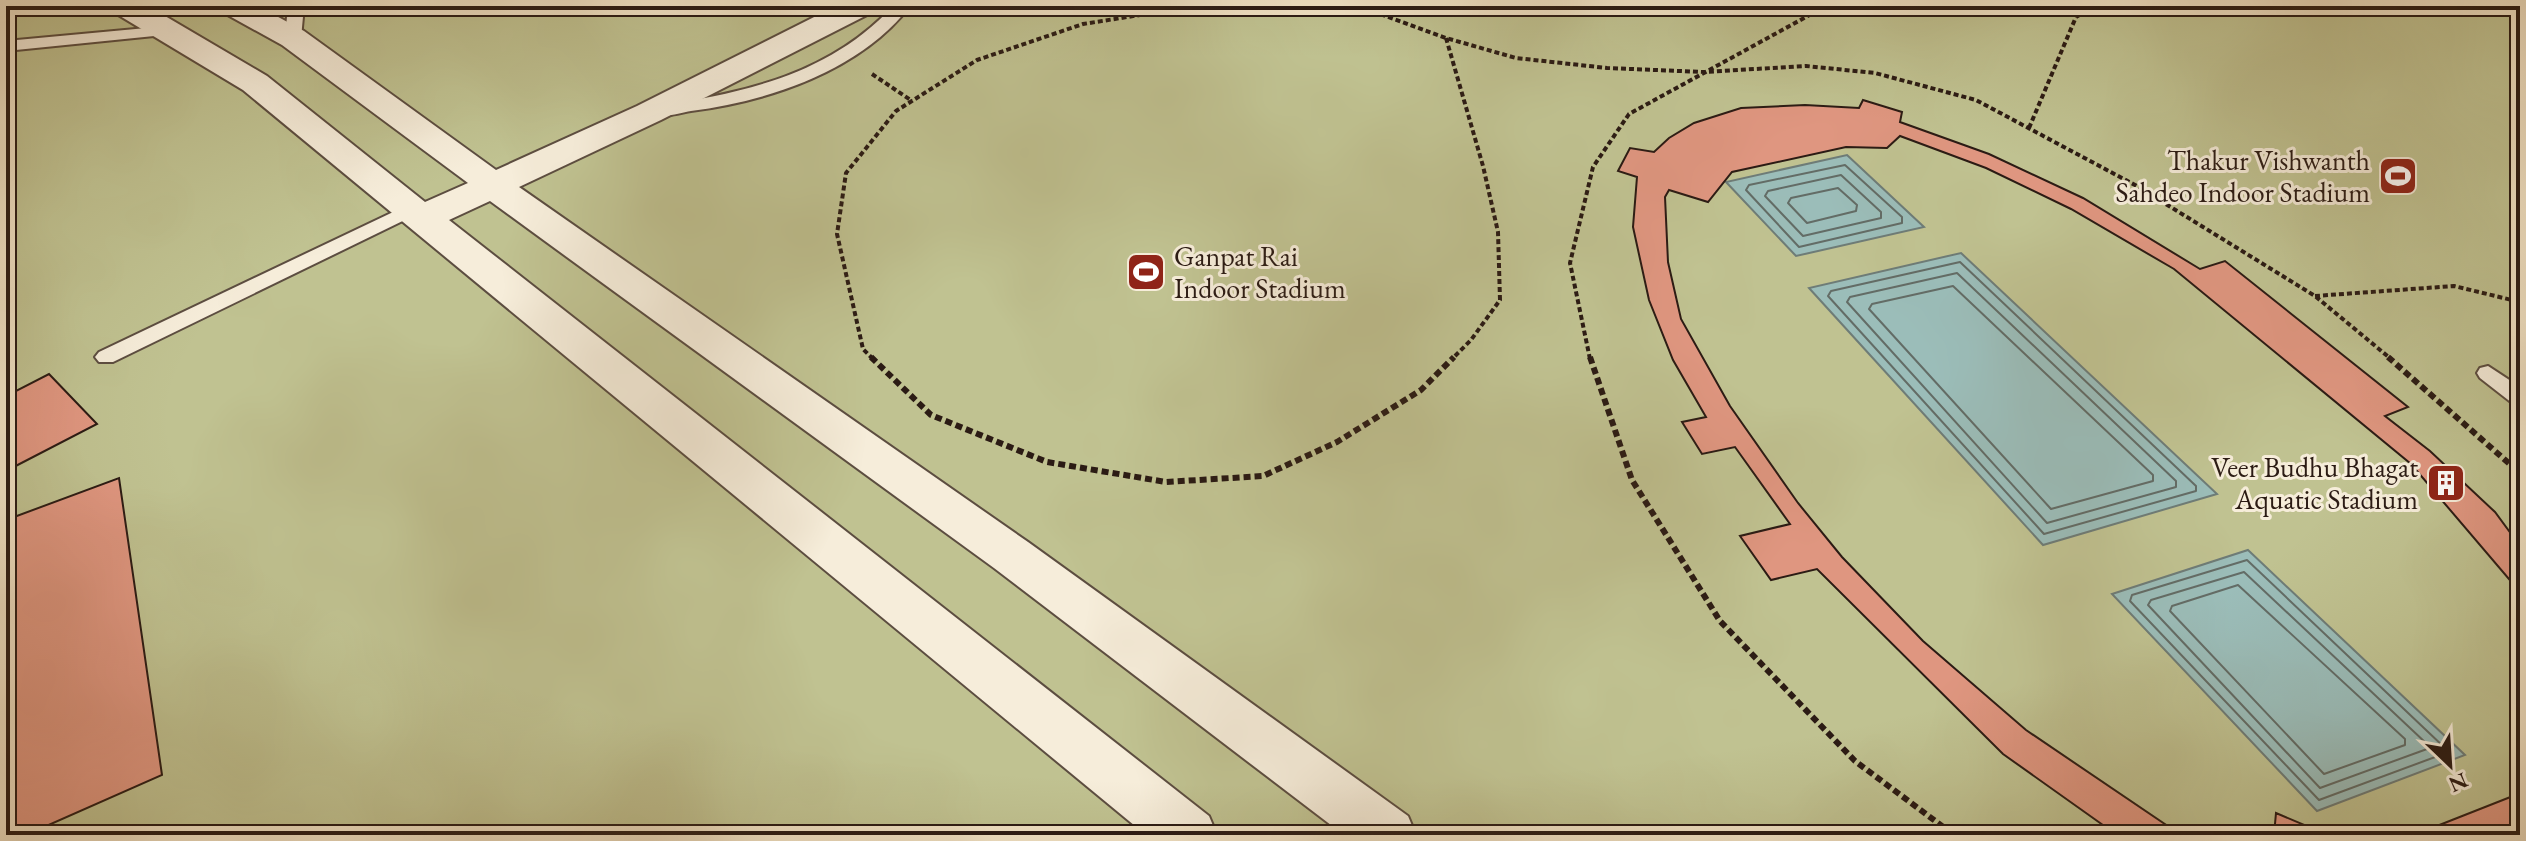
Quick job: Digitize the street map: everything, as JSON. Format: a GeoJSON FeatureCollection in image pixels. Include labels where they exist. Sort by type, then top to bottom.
{"type":"FeatureCollection","features":[{"type":"Feature","properties":{"kind":"street"},"geometry":{"type":"LineString","coordinates":[[126,6],[255,83],[1189,835]]}},
{"type":"Feature","properties":{"kind":"street"},"geometry":{"type":"LineString","coordinates":[[235,6],[294,22],[481,176],[1011,555],[1388,835]]}},
{"type":"Feature","properties":{"kind":"street"},"geometry":{"type":"LineString","coordinates":[[410,210],[806,6]]}},
{"type":"Feature","properties":{"kind":"street"},"geometry":{"type":"LineString","coordinates":[[481,176],[649,113],[860,6]]}},
{"type":"Feature","properties":{"kind":"lane"},"geometry":{"type":"LineString","coordinates":[[6,9],[20,6]]}},
{"type":"Feature","properties":{"kind":"lane"},"geometry":{"type":"LineString","coordinates":[[649,113],[747,96],[794,79],[871,35],[902,6]]}},
{"type":"Feature","properties":{"kind":"lane"},"geometry":{"type":"LineString","coordinates":[[6,46],[168,31]]}},
{"type":"Feature","properties":{"kind":"lane"},"geometry":{"type":"LineString","coordinates":[[106,357],[410,210]]}},
{"type":"Feature","properties":{"kind":"lane"},"geometry":{"type":"LineString","coordinates":[[2488,373],[2520,398]]}},
{"type":"Feature","properties":{"kind":"path"},"geometry":{"type":"LineString","coordinates":[[1197,6],[1083,24],[977,60],[896,111],[846,173],[837,234],[863,349],[931,415],[1047,462],[1166,482],[1263,476],[1337,442],[1421,390],[1471,340],[1500,300],[1498,232],[1483,166],[1446,38]]}},
{"type":"Feature","properties":{"kind":"path"},"geometry":{"type":"LineString","coordinates":[[1358,6],[1446,38],[1516,58],[1607,68],[1704,72],[1806,66],[1875,73],[1976,100],[2135,185],[2315,296],[2446,405],[2520,473]]}},
{"type":"Feature","properties":{"kind":"path"},"geometry":{"type":"LineString","coordinates":[[1826,6],[1629,114],[1593,167],[1570,263],[1591,362],[1632,480],[1720,621],[1855,761],[1954,835]]}},
{"type":"Feature","properties":{"kind":"path"},"geometry":{"type":"LineString","coordinates":[[2029,128],[2076,17],[2095,6]]}},
{"type":"Feature","properties":{"kind":"path"},"geometry":{"type":"LineString","coordinates":[[2315,296],[2454,286],[2520,302]]}},
{"type":"Feature","properties":{"kind":"green space"},"geometry":{"type":"Polygon","coordinates":[[[6,6],[2520,6],[2520,835],[6,835],[6,6]]]}},
{"type":"Feature","properties":{"kind":"water"},"geometry":{"type":"Polygon","coordinates":[[[1847,155],[1924,227],[1796,256],[1726,182],[1847,155]]]}},
{"type":"Feature","properties":{"kind":"water"},"geometry":{"type":"Polygon","coordinates":[[[1961,253],[2217,494],[2043,545],[1809,288],[1961,253]]]}},
{"type":"Feature","properties":{"kind":"water"},"geometry":{"type":"Polygon","coordinates":[[[2248,550],[2465,755],[2317,811],[2112,594],[2248,550]]]}},
{"type":"Feature","properties":{"kind":"building","name":"Veer Budhu Bhagat Aquatic Stadium"},"geometry":{"type":"Polygon","coordinates":[[[1863,100],[1902,112],[1900,122],[1989,154],[2083,198],[2200,269],[2225,261],[2408,407],[2385,416],[2430,451],[2495,512],[2520,546],[2520,592],[2411,464],[2174,269],[2071,209],[1986,168],[1900,136],[1887,148],[1846,147],[1732,172],[1708,202],[1669,190],[1665,197],[1668,262],[1681,319],[1730,406],[1798,503],[1842,557],[1923,641],[2026,730],[2181,835],[2117,835],[2003,754],[1817,569],[1771,580],[1740,536],[1790,524],[1735,447],[1702,454],[1682,422],[1706,417],[1673,360],[1649,300],[1633,227],[1637,177],[1618,171],[1630,148],[1654,152],[1669,138],[1694,123],[1741,108],[1805,105],[1859,108],[1863,100]]]}},
{"type":"Feature","properties":{"kind":"building"},"geometry":{"type":"Polygon","coordinates":[[[49,374],[97,424],[6,471],[6,396],[49,374]]]}},
{"type":"Feature","properties":{"kind":"building"},"geometry":{"type":"Polygon","coordinates":[[[119,478],[162,775],[26,835],[6,835],[6,520],[119,478]]]}},
{"type":"Feature","properties":{"kind":"building"},"geometry":{"type":"Polygon","coordinates":[[[2513,722],[2520,725],[2520,835],[2414,835],[2513,796],[2513,722]]]}},
{"type":"Feature","properties":{"kind":"building"},"geometry":{"type":"Polygon","coordinates":[[[2276,813],[2328,835],[2274,835],[2276,813]]]}},
{"type":"Feature","properties":{"kind":"place","name":"Thakur Vishwanth Sahdeo Indoor Stadium"},"geometry":{"type":"Point","coordinates":[2398,176]}},
{"type":"Feature","properties":{"kind":"place","name":"Ganpat Rai Indoor Stadium"},"geometry":{"type":"Point","coordinates":[1146,272]}},
{"type":"Feature","properties":{"kind":"place","name":"Veer Budhu Bhagat Aquatic Stadium"},"geometry":{"type":"Point","coordinates":[2446,483]}}]}
